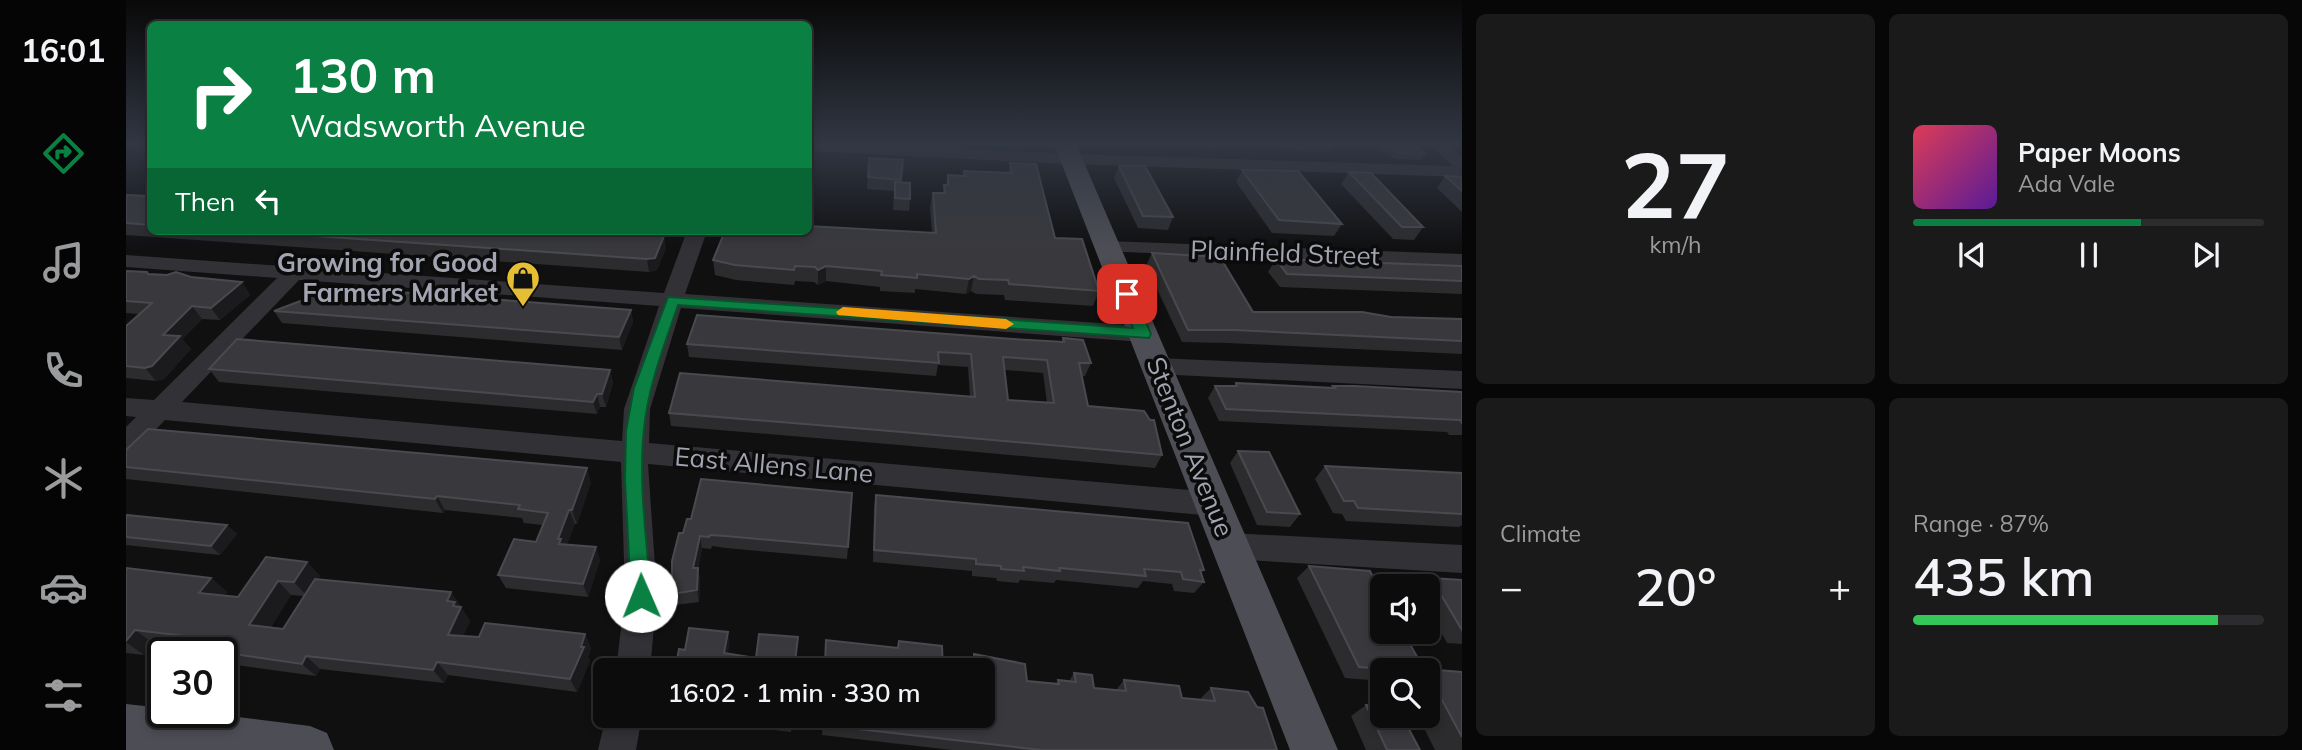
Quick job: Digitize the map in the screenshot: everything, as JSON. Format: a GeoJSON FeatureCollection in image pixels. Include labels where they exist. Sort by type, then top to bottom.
{"type":"FeatureCollection","features":[{"type":"Feature","properties":{"kind":"main road","name":"Stenton Avenue"},"geometry":{"type":"LineString","coordinates":[[1079,179],[1314,750]]}},
{"type":"Feature","properties":{"kind":"main road"},"geometry":{"type":"LineString","coordinates":[[126,727],[310,750]]}},
{"type":"Feature","properties":{"kind":"street"},"geometry":{"type":"LineString","coordinates":[[634,658],[641,596],[634,453],[642,388],[696,235]]}},
{"type":"Feature","properties":{"kind":"street","name":"Plainfield Street"},"geometry":{"type":"LineString","coordinates":[[1107,247],[1462,260]]}},
{"type":"Feature","properties":{"kind":"street"},"geometry":{"type":"LineString","coordinates":[[126,261],[1143,334]]}},
{"type":"Feature","properties":{"kind":"street"},"geometry":{"type":"LineString","coordinates":[[126,444],[294,273]]}},
{"type":"Feature","properties":{"kind":"street"},"geometry":{"type":"LineString","coordinates":[[1156,366],[1462,380]]}},
{"type":"Feature","properties":{"kind":"street","name":"East Allens Lane"},"geometry":{"type":"LineString","coordinates":[[126,407],[1213,504]]}},
{"type":"Feature","properties":{"kind":"street"},"geometry":{"type":"LineString","coordinates":[[1230,546],[1462,559]]}},
{"type":"Feature","properties":{"kind":"street"},"geometry":{"type":"LineString","coordinates":[[617,750],[622,728]]}},
{"type":"Feature","properties":{"kind":"building"},"geometry":{"type":"Polygon","coordinates":[[[948,179],[1040,179],[1055,238],[1082,239],[1099,291],[1009,284],[1008,280],[979,279],[974,276],[969,279],[917,274],[917,278],[881,275],[882,271],[826,266],[818,270],[815,267],[795,266],[794,270],[735,265],[713,260],[723,235],[812,235],[812,226],[936,233],[933,193],[945,193],[944,185],[948,185],[948,179]]]}},
{"type":"Feature","properties":{"kind":"building"},"geometry":{"type":"Polygon","coordinates":[[[1125,179],[1152,179],[1173,217],[1143,216],[1125,179]]]}},
{"type":"Feature","properties":{"kind":"building"},"geometry":{"type":"Polygon","coordinates":[[[1249,179],[1305,179],[1342,224],[1279,220],[1249,179]]]}},
{"type":"Feature","properties":{"kind":"building"},"geometry":{"type":"Polygon","coordinates":[[[1356,179],[1377,179],[1423,227],[1402,227],[1356,179]]]}},
{"type":"Feature","properties":{"kind":"building"},"geometry":{"type":"Polygon","coordinates":[[[1448,179],[1462,179],[1462,191],[1448,179]]]}},
{"type":"Feature","properties":{"kind":"building"},"geometry":{"type":"Polygon","coordinates":[[[895,182],[910,183],[910,199],[895,198],[895,182]]]}},
{"type":"Feature","properties":{"kind":"building"},"geometry":{"type":"Polygon","coordinates":[[[126,195],[147,196],[147,225],[126,223],[126,195]]]}},
{"type":"Feature","properties":{"kind":"building"},"geometry":{"type":"Polygon","coordinates":[[[302,235],[664,236],[655,258],[302,235]]]}},
{"type":"Feature","properties":{"kind":"building"},"geometry":{"type":"Polygon","coordinates":[[[1152,253],[1220,257],[1253,312],[1362,312],[1391,317],[1462,319],[1462,341],[1188,330],[1152,253]]]}},
{"type":"Feature","properties":{"kind":"building"},"geometry":{"type":"Polygon","coordinates":[[[1276,259],[1462,266],[1462,281],[1287,274],[1276,259]]]}},
{"type":"Feature","properties":{"kind":"building"},"geometry":{"type":"Polygon","coordinates":[[[126,271],[167,275],[176,272],[191,277],[242,282],[211,308],[192,306],[163,335],[180,336],[152,366],[145,368],[126,366],[126,326],[152,303],[126,301],[126,271]]]}},
{"type":"Feature","properties":{"kind":"building"},"geometry":{"type":"Polygon","coordinates":[[[340,286],[631,310],[619,337],[274,311],[340,286]]]}},
{"type":"Feature","properties":{"kind":"building"},"geometry":{"type":"Polygon","coordinates":[[[697,315],[1013,339],[1064,342],[1063,338],[1083,340],[1091,363],[1079,363],[1088,406],[1144,411],[1150,420],[1154,420],[1162,455],[669,413],[680,373],[975,397],[971,354],[938,352],[939,363],[687,344],[697,315]],[[1003,357],[1008,400],[1054,403],[1047,360],[1003,357]]]}},
{"type":"Feature","properties":{"kind":"building"},"geometry":{"type":"Polygon","coordinates":[[[237,339],[610,370],[602,394],[597,394],[593,402],[209,369],[237,339]]]}},
{"type":"Feature","properties":{"kind":"building"},"geometry":{"type":"Polygon","coordinates":[[[1236,383],[1462,392],[1462,423],[1460,420],[1226,409],[1215,386],[1237,386],[1236,383]]]}},
{"type":"Feature","properties":{"kind":"building"},"geometry":{"type":"Polygon","coordinates":[[[148,429],[587,468],[558,539],[561,539],[559,544],[596,547],[583,584],[498,575],[514,539],[536,542],[548,513],[518,509],[520,505],[437,496],[435,499],[126,467],[126,450],[148,429]]]}},
{"type":"Feature","properties":{"kind":"building"},"geometry":{"type":"Polygon","coordinates":[[[1238,451],[1269,452],[1300,514],[1267,512],[1238,451]]]}},
{"type":"Feature","properties":{"kind":"building"},"geometry":{"type":"Polygon","coordinates":[[[1325,466],[1462,473],[1462,514],[1358,508],[1354,501],[1344,501],[1325,466]]]}},
{"type":"Feature","properties":{"kind":"building"},"geometry":{"type":"Polygon","coordinates":[[[701,479],[852,493],[848,547],[700,536],[693,568],[698,568],[697,590],[672,594],[672,561],[679,533],[683,533],[687,519],[691,519],[701,479]]]}},
{"type":"Feature","properties":{"kind":"building"},"geometry":{"type":"Polygon","coordinates":[[[876,495],[1188,523],[1204,570],[1200,570],[1204,582],[1183,579],[1181,572],[1144,569],[1146,576],[1059,568],[1060,571],[1023,567],[1024,571],[976,564],[976,559],[874,550],[876,495]]]}},
{"type":"Feature","properties":{"kind":"building"},"geometry":{"type":"Polygon","coordinates":[[[127,515],[227,525],[211,546],[126,537],[127,515]]]}},
{"type":"Feature","properties":{"kind":"building"},"geometry":{"type":"Polygon","coordinates":[[[266,557],[307,562],[294,582],[278,581],[249,625],[283,629],[315,579],[451,592],[447,601],[455,602],[453,606],[461,607],[448,635],[479,637],[485,623],[585,634],[581,647],[584,647],[570,679],[437,662],[433,670],[306,656],[302,664],[238,655],[238,637],[194,637],[135,630],[126,641],[126,568],[211,578],[199,593],[238,597],[266,557]]]}},
{"type":"Feature","properties":{"kind":"building"},"geometry":{"type":"Polygon","coordinates":[[[1309,566],[1370,571],[1370,644],[1410,644],[1418,658],[1370,658],[1370,668],[1359,667],[1309,566]]]}},
{"type":"Feature","properties":{"kind":"building"},"geometry":{"type":"Polygon","coordinates":[[[1440,579],[1462,580],[1462,630],[1440,593],[1440,579]]]}},
{"type":"Feature","properties":{"kind":"building"},"geometry":{"type":"Polygon","coordinates":[[[689,628],[728,632],[724,653],[756,658],[677,658],[679,649],[685,650],[689,628]]]}},
{"type":"Feature","properties":{"kind":"building"},"geometry":{"type":"Polygon","coordinates":[[[759,634],[798,637],[795,658],[756,658],[759,634]]]}},
{"type":"Feature","properties":{"kind":"building"},"geometry":{"type":"Polygon","coordinates":[[[826,640],[898,648],[899,641],[942,646],[942,658],[825,658],[826,640]]]}},
{"type":"Feature","properties":{"kind":"building"},"geometry":{"type":"Polygon","coordinates":[[[974,654],[994,658],[974,658],[974,654]]]}},
{"type":"Feature","properties":{"kind":"building"},"geometry":{"type":"Polygon","coordinates":[[[995,658],[1025,664],[1027,681],[1059,684],[1058,680],[1076,682],[1074,673],[1092,675],[1094,688],[1126,691],[1124,680],[1179,686],[1182,698],[1215,701],[1211,688],[1248,692],[1257,707],[1263,708],[1277,750],[1041,750],[849,728],[995,728],[995,658]]]}},
{"type":"Feature","properties":{"kind":"building"},"geometry":{"type":"Polygon","coordinates":[[[1440,670],[1462,672],[1462,737],[1440,696],[1440,670]]]}},
{"type":"Feature","properties":{"kind":"building"},"geometry":{"type":"Polygon","coordinates":[[[1377,728],[1408,728],[1420,750],[1387,750],[1377,728]]]}},
{"type":"Feature","properties":{"kind":"slow traffic"},"geometry":{"type":"LineString","coordinates":[[843,312],[1006,324]]}},
{"type":"Feature","properties":{"kind":"place","name":"Growing for Good Farmers Market"},"geometry":{"type":"Point","coordinates":[523,308]}},
{"type":"Feature","properties":{"kind":"route"},"geometry":{"type":"LineString","coordinates":[[641,596],[634,480],[637,408],[673,300],[1143,334],[1127,294]]}}]}
